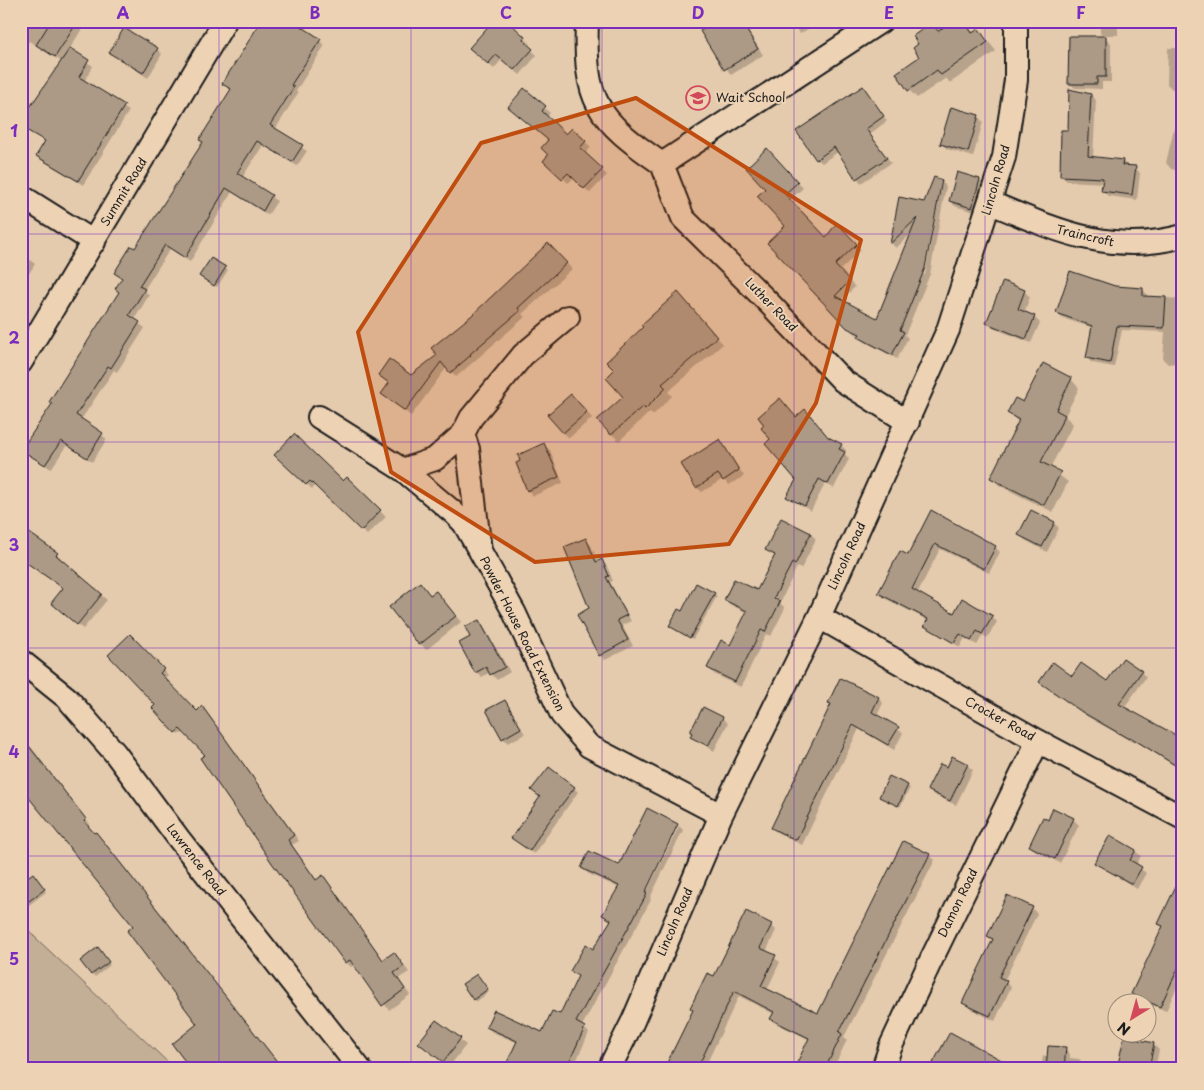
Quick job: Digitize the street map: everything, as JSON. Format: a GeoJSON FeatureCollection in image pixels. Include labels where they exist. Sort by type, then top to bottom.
{"type":"FeatureCollection","features":[{"type":"Feature","properties":{"kind":"street","name":"Summit Road"},"geometry":{"type":"LineString","coordinates":[[21,362],[225,21]]}},
{"type":"Feature","properties":{"kind":"street"},"geometry":{"type":"LineString","coordinates":[[587,21],[586,66],[593,98],[599,108],[625,136],[662,164],[881,21]]}},
{"type":"Feature","properties":{"kind":"street","name":"Lincoln Road"},"geometry":{"type":"LineString","coordinates":[[609,1069],[633,1021],[721,815],[819,617],[948,330],[991,203],[1004,157],[1016,80],[1016,21]]}},
{"type":"Feature","properties":{"kind":"street","name":"Luther Road"},"geometry":{"type":"LineString","coordinates":[[662,164],[683,218],[768,302],[843,381],[908,422]]}},
{"type":"Feature","properties":{"kind":"street"},"geometry":{"type":"LineString","coordinates":[[21,196],[94,242]]}},
{"type":"Feature","properties":{"kind":"street","name":"Traincroft"},"geometry":{"type":"LineString","coordinates":[[991,203],[1059,231],[1098,241],[1132,244],[1183,236]]}},
{"type":"Feature","properties":{"kind":"street"},"geometry":{"type":"LineString","coordinates":[[403,470],[435,459],[463,434],[471,418],[523,355],[568,317]]}},
{"type":"Feature","properties":{"kind":"street"},"geometry":{"type":"LineString","coordinates":[[319,418],[403,470],[464,523],[480,551]]}},
{"type":"Feature","properties":{"kind":"street","name":"Powder House Road Extension"},"geometry":{"type":"LineString","coordinates":[[463,434],[468,449],[480,551],[514,612],[562,715],[589,746],[721,815]]}},
{"type":"Feature","properties":{"kind":"street","name":"Crocker Road"},"geometry":{"type":"LineString","coordinates":[[819,617],[1038,741],[1183,818]]}},
{"type":"Feature","properties":{"kind":"street","name":"Lawrence Road"},"geometry":{"type":"LineString","coordinates":[[21,661],[67,698],[115,753],[185,847],[360,1069]]}},
{"type":"Feature","properties":{"kind":"street","name":"Damon Road"},"geometry":{"type":"LineString","coordinates":[[883,1069],[890,1048],[936,949],[1038,741]]}},
{"type":"Feature","properties":{"kind":"highlighted area"},"geometry":{"type":"Polygon","coordinates":[[[636,98],[861,240],[816,403],[729,544],[535,562],[391,472],[358,332],[481,143],[636,98]]]}},
{"type":"Feature","properties":{"kind":"shaded area"},"geometry":{"type":"Polygon","coordinates":[[[21,924],[175,1069],[21,1069],[21,924]]]}},
{"type":"Feature","properties":{"kind":"building"},"geometry":{"type":"Polygon","coordinates":[[[51,21],[78,21],[55,57],[36,45],[51,21]]]}},
{"type":"Feature","properties":{"kind":"building"},"geometry":{"type":"Polygon","coordinates":[[[261,21],[293,21],[321,39],[291,85],[294,87],[270,125],[303,145],[292,162],[257,141],[237,173],[272,195],[263,211],[226,188],[185,258],[165,245],[139,286],[145,289],[129,315],[140,322],[111,368],[108,366],[76,415],[103,433],[87,458],[61,441],[45,465],[21,450],[52,404],[49,402],[119,292],[115,289],[122,278],[114,273],[131,246],[135,248],[203,142],[199,140],[231,89],[222,84],[261,21]]]}},
{"type":"Feature","properties":{"kind":"building"},"geometry":{"type":"Polygon","coordinates":[[[493,21],[508,21],[525,37],[523,40],[533,49],[514,70],[496,55],[488,64],[469,48],[493,21]]]}},
{"type":"Feature","properties":{"kind":"building"},"geometry":{"type":"Polygon","coordinates":[[[716,21],[741,21],[758,49],[724,70],[700,31],[716,21]]]}},
{"type":"Feature","properties":{"kind":"building"},"geometry":{"type":"Polygon","coordinates":[[[952,21],[964,21],[972,33],[979,29],[988,42],[941,75],[937,70],[908,91],[896,73],[919,57],[913,48],[918,44],[913,36],[931,23],[938,31],[952,21]]]}},
{"type":"Feature","properties":{"kind":"building"},"geometry":{"type":"Polygon","coordinates":[[[124,28],[158,48],[143,73],[109,53],[124,28]]]}},
{"type":"Feature","properties":{"kind":"building"},"geometry":{"type":"Polygon","coordinates":[[[1069,36],[1106,36],[1106,77],[1097,77],[1097,84],[1068,84],[1069,36]]]}},
{"type":"Feature","properties":{"kind":"building"},"geometry":{"type":"Polygon","coordinates":[[[70,48],[89,60],[79,77],[125,105],[78,181],[36,156],[45,141],[21,127],[21,121],[70,48]]]}},
{"type":"Feature","properties":{"kind":"building"},"geometry":{"type":"Polygon","coordinates":[[[863,86],[884,116],[866,129],[887,158],[856,179],[834,147],[816,160],[796,131],[863,86]]]}},
{"type":"Feature","properties":{"kind":"building"},"geometry":{"type":"Polygon","coordinates":[[[524,88],[546,106],[542,111],[566,134],[572,128],[586,141],[580,148],[603,169],[584,189],[568,173],[562,179],[543,161],[548,155],[541,148],[548,140],[508,107],[524,88]]]}},
{"type":"Feature","properties":{"kind":"building"},"geometry":{"type":"Polygon","coordinates":[[[1069,89],[1091,94],[1088,156],[1123,160],[1122,165],[1136,166],[1132,195],[1101,191],[1103,178],[1060,176],[1061,130],[1068,130],[1069,89]]]}},
{"type":"Feature","properties":{"kind":"building"},"geometry":{"type":"Polygon","coordinates":[[[951,107],[979,115],[968,152],[940,144],[951,107]]]}},
{"type":"Feature","properties":{"kind":"building"},"geometry":{"type":"Polygon","coordinates":[[[767,148],[798,182],[785,194],[826,237],[837,223],[857,244],[835,265],[850,281],[835,296],[877,318],[917,218],[890,244],[899,197],[924,202],[934,177],[942,180],[925,268],[900,330],[904,332],[892,355],[858,337],[860,334],[847,328],[767,243],[785,226],[757,196],[765,189],[746,168],[767,148]]]}},
{"type":"Feature","properties":{"kind":"building"},"geometry":{"type":"Polygon","coordinates":[[[957,172],[980,179],[972,208],[949,201],[957,172]]]}},
{"type":"Feature","properties":{"kind":"building"},"geometry":{"type":"Polygon","coordinates":[[[548,243],[567,263],[518,308],[520,311],[450,373],[441,362],[405,411],[381,394],[389,383],[378,375],[389,359],[411,375],[437,355],[431,348],[471,316],[548,243]]]}},
{"type":"Feature","properties":{"kind":"building"},"geometry":{"type":"Polygon","coordinates":[[[211,258],[226,267],[214,286],[199,276],[211,258]]]}},
{"type":"Feature","properties":{"kind":"building"},"geometry":{"type":"Polygon","coordinates":[[[1070,271],[1115,286],[1143,288],[1143,296],[1166,297],[1164,328],[1117,326],[1110,363],[1086,358],[1092,326],[1056,313],[1070,271]]]}},
{"type":"Feature","properties":{"kind":"building"},"geometry":{"type":"Polygon","coordinates":[[[1003,281],[1025,290],[1018,309],[1035,316],[1026,339],[986,323],[1003,281]]]}},
{"type":"Feature","properties":{"kind":"building"},"geometry":{"type":"Polygon","coordinates":[[[678,292],[717,337],[662,384],[666,388],[645,409],[643,406],[611,435],[597,420],[623,397],[606,378],[614,370],[606,362],[643,327],[641,325],[678,292]]]}},
{"type":"Feature","properties":{"kind":"building"},"geometry":{"type":"Polygon","coordinates":[[[1043,363],[1072,378],[1056,410],[1065,415],[1041,462],[1061,472],[1044,505],[990,478],[1019,420],[1007,413],[1015,398],[1023,402],[1043,363]]]}},
{"type":"Feature","properties":{"kind":"building"},"geometry":{"type":"Polygon","coordinates":[[[571,394],[587,412],[563,433],[547,415],[571,394]]]}},
{"type":"Feature","properties":{"kind":"building"},"geometry":{"type":"Polygon","coordinates":[[[780,398],[796,417],[805,409],[828,437],[842,444],[839,449],[845,452],[828,484],[819,479],[805,506],[786,497],[796,480],[765,444],[770,439],[761,428],[764,425],[758,417],[780,398]]]}},
{"type":"Feature","properties":{"kind":"building"},"geometry":{"type":"Polygon","coordinates":[[[294,434],[343,481],[347,477],[381,510],[361,531],[310,481],[306,485],[274,455],[294,434]]]}},
{"type":"Feature","properties":{"kind":"building"},"geometry":{"type":"Polygon","coordinates":[[[720,439],[739,470],[723,481],[718,474],[696,488],[681,464],[720,439]]]}},
{"type":"Feature","properties":{"kind":"building"},"geometry":{"type":"Polygon","coordinates":[[[544,443],[559,477],[527,491],[516,463],[520,461],[518,455],[544,443]]]}},
{"type":"Feature","properties":{"kind":"building"},"geometry":{"type":"Polygon","coordinates":[[[931,510],[996,546],[984,569],[935,544],[912,589],[954,613],[962,598],[993,616],[982,634],[977,631],[971,641],[960,634],[954,643],[924,626],[928,619],[878,593],[900,551],[908,555],[931,510]]]}},
{"type":"Feature","properties":{"kind":"building"},"geometry":{"type":"Polygon","coordinates":[[[1031,510],[1055,522],[1042,547],[1018,535],[1031,510]]]}},
{"type":"Feature","properties":{"kind":"building"},"geometry":{"type":"Polygon","coordinates":[[[781,518],[811,533],[795,565],[792,563],[774,598],[780,602],[765,632],[761,630],[735,682],[707,668],[721,640],[730,645],[747,611],[724,600],[734,579],[757,590],[775,555],[765,550],[781,518]]]}},
{"type":"Feature","properties":{"kind":"building"},"geometry":{"type":"Polygon","coordinates":[[[21,527],[58,553],[56,555],[102,594],[77,625],[51,603],[63,588],[21,559],[21,527]]]}},
{"type":"Feature","properties":{"kind":"building"},"geometry":{"type":"Polygon","coordinates":[[[586,538],[596,562],[602,559],[609,576],[606,577],[627,615],[617,620],[628,640],[599,656],[577,615],[589,608],[564,547],[586,538]]]}},
{"type":"Feature","properties":{"kind":"building"},"geometry":{"type":"Polygon","coordinates":[[[420,582],[430,595],[436,591],[456,616],[419,645],[389,607],[420,582]]]}},
{"type":"Feature","properties":{"kind":"building"},"geometry":{"type":"Polygon","coordinates":[[[696,583],[715,593],[690,638],[669,626],[678,609],[682,611],[696,583]]]}},
{"type":"Feature","properties":{"kind":"building"},"geometry":{"type":"Polygon","coordinates":[[[479,620],[505,667],[490,675],[486,667],[475,673],[459,643],[470,637],[465,627],[479,620]]]}},
{"type":"Feature","properties":{"kind":"building"},"geometry":{"type":"Polygon","coordinates":[[[130,634],[164,669],[160,673],[197,711],[202,706],[294,835],[288,840],[316,880],[323,875],[383,960],[394,952],[404,966],[394,973],[405,989],[382,1006],[350,960],[345,963],[272,863],[200,758],[205,755],[180,729],[175,733],[152,708],[155,705],[108,655],[130,634]]]}},
{"type":"Feature","properties":{"kind":"building"},"geometry":{"type":"Polygon","coordinates":[[[1123,658],[1142,671],[1119,704],[1183,739],[1183,770],[1130,737],[1129,739],[1082,712],[1039,682],[1053,662],[1072,676],[1081,663],[1107,681],[1123,658]]]}},
{"type":"Feature","properties":{"kind":"building"},"geometry":{"type":"Polygon","coordinates":[[[840,678],[879,697],[872,712],[899,727],[888,745],[853,725],[796,840],[771,828],[831,704],[828,703],[840,678]]]}},
{"type":"Feature","properties":{"kind":"building"},"geometry":{"type":"Polygon","coordinates":[[[505,700],[521,728],[502,739],[486,710],[505,700]]]}},
{"type":"Feature","properties":{"kind":"building"},"geometry":{"type":"Polygon","coordinates":[[[703,707],[723,717],[708,746],[690,737],[692,733],[690,732],[703,707]]]}},
{"type":"Feature","properties":{"kind":"building"},"geometry":{"type":"Polygon","coordinates":[[[21,736],[86,819],[84,821],[94,833],[96,832],[283,1069],[191,1069],[172,1044],[197,1024],[127,931],[133,926],[21,788],[21,736]]]}},
{"type":"Feature","properties":{"kind":"building"},"geometry":{"type":"Polygon","coordinates":[[[952,756],[968,764],[950,801],[927,790],[940,764],[947,767],[952,756]]]}},
{"type":"Feature","properties":{"kind":"building"},"geometry":{"type":"Polygon","coordinates":[[[549,767],[575,787],[541,832],[530,851],[511,838],[540,797],[531,790],[549,767]]]}},
{"type":"Feature","properties":{"kind":"building"},"geometry":{"type":"Polygon","coordinates":[[[889,776],[908,785],[898,806],[879,797],[889,776]]]}},
{"type":"Feature","properties":{"kind":"building"},"geometry":{"type":"Polygon","coordinates":[[[647,808],[678,824],[645,893],[647,894],[576,1022],[585,1027],[566,1069],[504,1069],[517,1041],[486,1027],[494,1010],[542,1032],[552,1011],[560,1014],[578,976],[570,971],[586,944],[593,949],[611,920],[602,915],[619,886],[581,868],[589,851],[619,865],[647,808]]]}},
{"type":"Feature","properties":{"kind":"building"},"geometry":{"type":"Polygon","coordinates":[[[1053,808],[1074,818],[1055,859],[1029,846],[1043,817],[1048,820],[1053,808]]]}},
{"type":"Feature","properties":{"kind":"building"},"geometry":{"type":"Polygon","coordinates":[[[1110,835],[1136,850],[1130,860],[1142,867],[1132,884],[1094,863],[1110,835]]]}},
{"type":"Feature","properties":{"kind":"building"},"geometry":{"type":"Polygon","coordinates":[[[903,841],[930,854],[839,1032],[842,1034],[825,1069],[794,1069],[809,1038],[770,1019],[774,1012],[734,991],[697,1069],[664,1069],[693,1010],[690,1008],[707,973],[714,976],[746,911],[772,924],[760,948],[776,955],[761,986],[818,1013],[903,841]]]}},
{"type":"Feature","properties":{"kind":"building"},"geometry":{"type":"Polygon","coordinates":[[[1183,871],[1183,958],[1160,1007],[1156,1005],[1156,992],[1132,992],[1163,926],[1158,924],[1183,871]]]}},
{"type":"Feature","properties":{"kind":"building"},"geometry":{"type":"Polygon","coordinates":[[[33,873],[45,889],[21,907],[21,882],[33,873]]]}},
{"type":"Feature","properties":{"kind":"building"},"geometry":{"type":"Polygon","coordinates":[[[1007,895],[1033,907],[999,977],[1007,981],[990,1016],[962,1003],[993,939],[987,936],[1007,895]]]}},
{"type":"Feature","properties":{"kind":"building"},"geometry":{"type":"Polygon","coordinates":[[[98,947],[109,962],[91,975],[80,961],[98,947]]]}},
{"type":"Feature","properties":{"kind":"building"},"geometry":{"type":"Polygon","coordinates":[[[477,974],[488,989],[473,1000],[462,984],[477,974]]]}},
{"type":"Feature","properties":{"kind":"building"},"geometry":{"type":"Polygon","coordinates":[[[436,1020],[461,1038],[443,1062],[418,1043],[436,1020]]]}},
{"type":"Feature","properties":{"kind":"building"},"geometry":{"type":"Polygon","coordinates":[[[950,1032],[1018,1069],[944,1069],[933,1063],[950,1032]]]}},
{"type":"Feature","properties":{"kind":"building"},"geometry":{"type":"Polygon","coordinates":[[[1123,1042],[1154,1043],[1149,1069],[1117,1069],[1123,1042]]]}},
{"type":"Feature","properties":{"kind":"building"},"geometry":{"type":"Polygon","coordinates":[[[1048,1046],[1066,1047],[1064,1069],[1046,1069],[1048,1046]]]}},
{"type":"Feature","properties":{"kind":"place","name":"Wait School"},"geometry":{"type":"Point","coordinates":[698,98]}}]}
